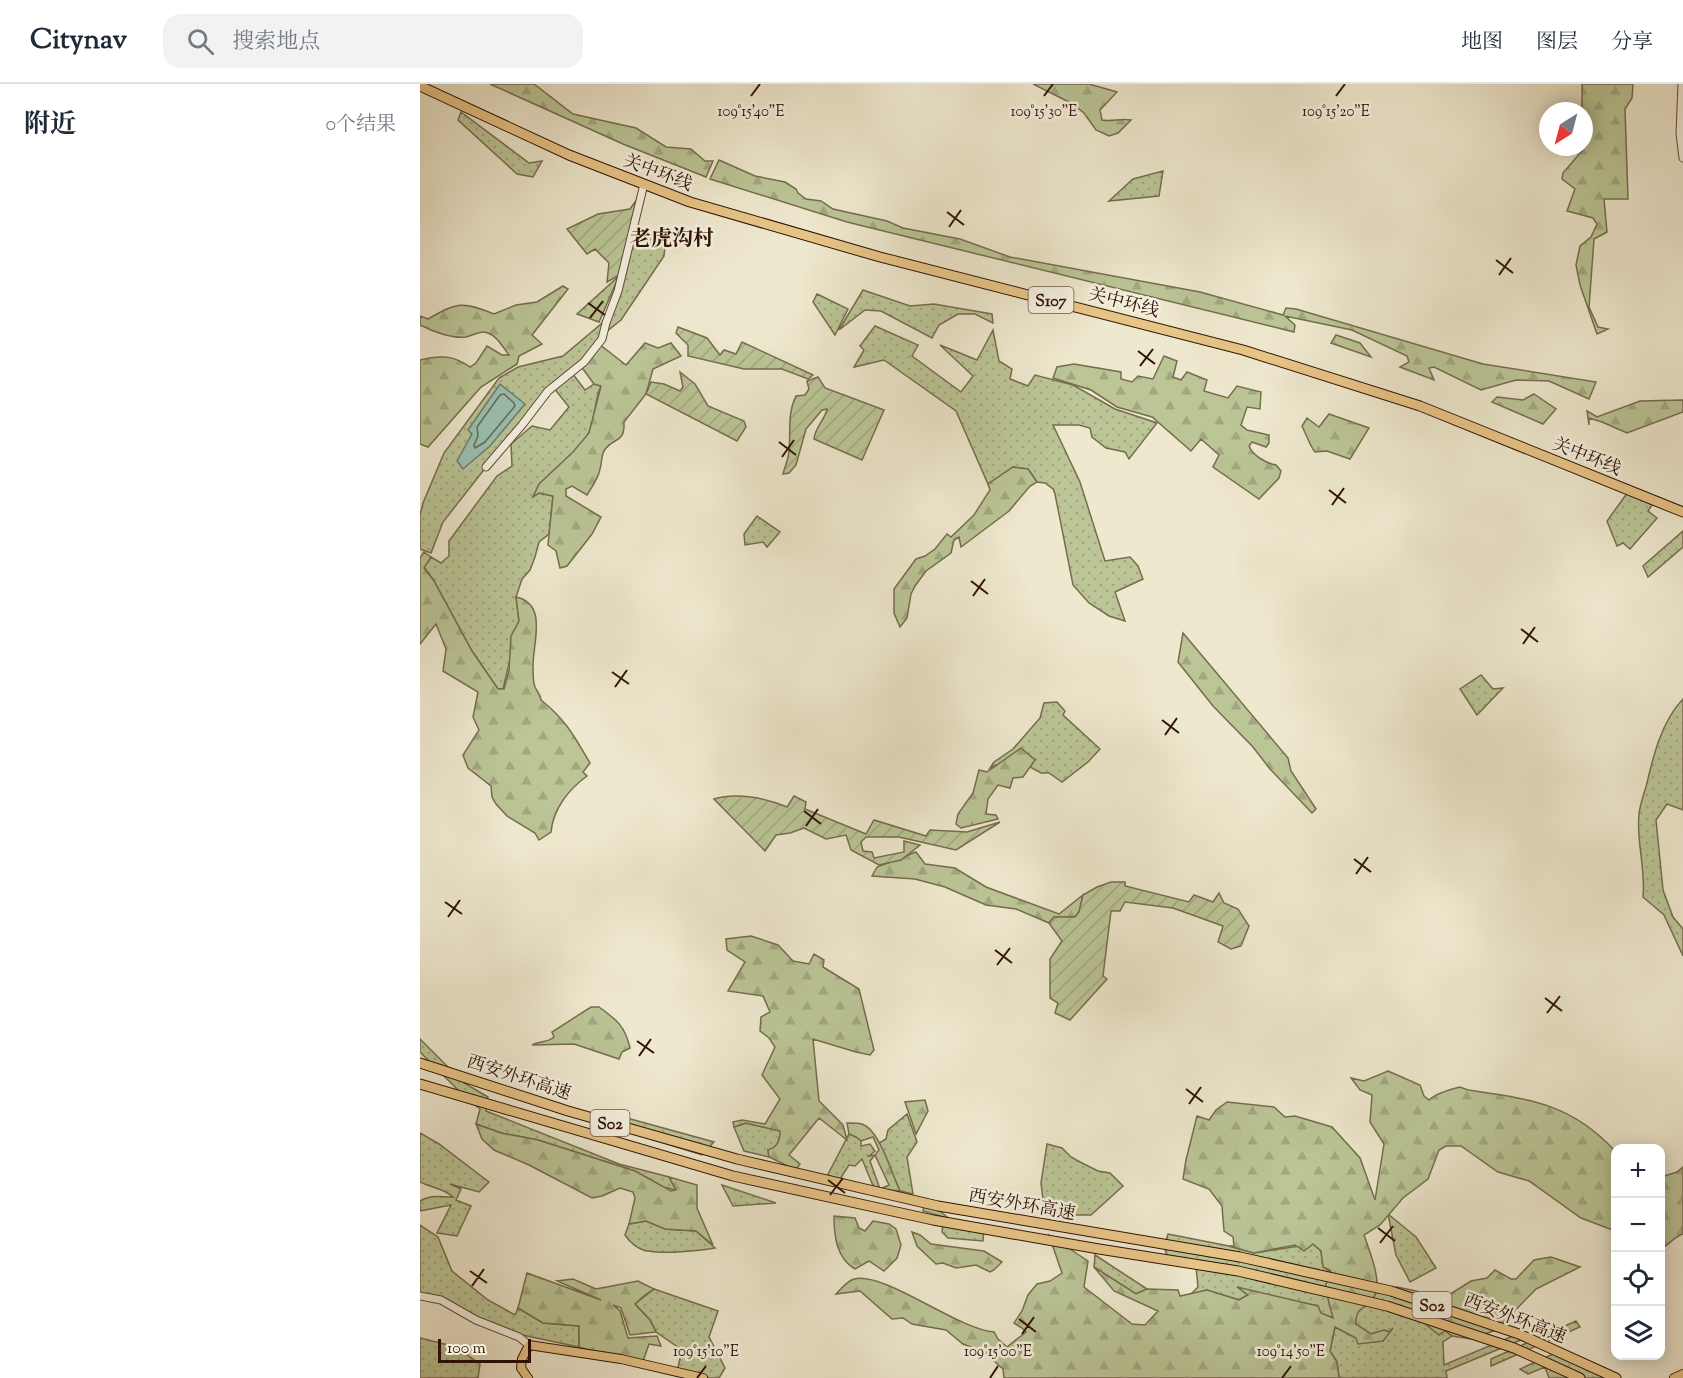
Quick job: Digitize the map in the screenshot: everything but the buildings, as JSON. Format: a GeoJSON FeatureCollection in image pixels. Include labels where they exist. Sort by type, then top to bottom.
{"type":"FeatureCollection","features":[{"type":"Feature","properties":{"kind":"highway","name":"关中环线"},"geometry":{"type":"LineString","coordinates":[[430,84],[571,150],[692,197],[882,252],[1244,344],[1422,401],[1683,506]]}},
{"type":"Feature","properties":{"kind":"highway","name":"关中环线"},"geometry":{"type":"LineString","coordinates":[[420,86],[569,155],[690,202],[880,257],[1243,350],[1420,406],[1683,512]]}},
{"type":"Feature","properties":{"kind":"highway","name":"西安外环高速"},"geometry":{"type":"LineString","coordinates":[[420,1063],[568,1111],[737,1159],[897,1196],[982,1213],[1240,1257],[1391,1291],[1519,1334],[1616,1378]]}},
{"type":"Feature","properties":{"kind":"highway","name":"西安外环高速"},"geometry":{"type":"LineString","coordinates":[[420,1084],[714,1170],[933,1220],[1099,1250],[1238,1271],[1387,1306],[1514,1348],[1581,1378]]}},
{"type":"Feature","properties":{"kind":"main road"},"geometry":{"type":"LineString","coordinates":[[528,1378],[521,1368],[522,1359],[529,1345],[621,1359],[703,1378]]}},
{"type":"Feature","properties":{"kind":"main road"},"geometry":{"type":"LineString","coordinates":[[1674,1378],[1683,1374]]}},
{"type":"Feature","properties":{"kind":"street"},"geometry":{"type":"LineString","coordinates":[[1682,84],[1680,134],[1683,158]]}},
{"type":"Feature","properties":{"kind":"street"},"geometry":{"type":"LineString","coordinates":[[486,467],[548,391],[584,362],[602,339],[621,282],[644,184]]}},
{"type":"Feature","properties":{"kind":"street"},"geometry":{"type":"LineString","coordinates":[[420,1296],[441,1300],[476,1320],[519,1336],[529,1345]]}},
{"type":"Feature","properties":{"kind":"green space"},"geometry":{"type":"Polygon","coordinates":[[[490,84],[534,84],[573,114],[636,128],[666,147],[691,149],[705,161],[713,161],[706,177],[623,144],[490,84]]]}},
{"type":"Feature","properties":{"kind":"green space"},"geometry":{"type":"Polygon","coordinates":[[[1033,84],[1089,84],[1117,92],[1100,110],[1102,120],[1131,120],[1118,133],[1109,136],[1096,130],[1084,113],[1071,103],[1033,84]]]}},
{"type":"Feature","properties":{"kind":"green space"},"geometry":{"type":"Polygon","coordinates":[[[1582,84],[1633,84],[1632,98],[1625,109],[1628,199],[1604,199],[1607,232],[1594,239],[1589,307],[1598,327],[1608,329],[1597,334],[1580,285],[1576,265],[1580,246],[1591,237],[1597,224],[1593,218],[1567,211],[1575,189],[1562,179],[1563,173],[1578,156],[1593,156],[1593,102],[1582,102],[1582,84]]]}},
{"type":"Feature","properties":{"kind":"green space"},"geometry":{"type":"Polygon","coordinates":[[[461,112],[529,163],[542,161],[533,177],[517,174],[458,120],[461,112]]]}},
{"type":"Feature","properties":{"kind":"green space"},"geometry":{"type":"Polygon","coordinates":[[[719,160],[755,176],[785,182],[806,199],[821,201],[833,209],[887,221],[903,228],[960,239],[1010,257],[1200,292],[1283,315],[1286,308],[1296,309],[1483,364],[1596,382],[1589,399],[1549,381],[1516,380],[1481,390],[1434,367],[1429,368],[1434,380],[1400,367],[1409,362],[1407,356],[1352,330],[1285,316],[1295,325],[1294,332],[847,222],[710,179],[719,160]]]}},
{"type":"Feature","properties":{"kind":"green space"},"geometry":{"type":"Polygon","coordinates":[[[1163,171],[1159,196],[1109,201],[1133,179],[1163,171]]]}},
{"type":"Feature","properties":{"kind":"green space"},"geometry":{"type":"Polygon","coordinates":[[[638,198],[621,274],[607,282],[609,263],[595,249],[587,254],[567,229],[598,214],[630,209],[638,198]]]}},
{"type":"Feature","properties":{"kind":"green space"},"geometry":{"type":"Polygon","coordinates":[[[631,230],[665,246],[664,256],[621,320],[606,332],[571,371],[548,388],[443,522],[431,553],[420,549],[420,515],[423,503],[444,453],[499,378],[518,367],[563,356],[601,324],[619,290],[631,230]]]}},
{"type":"Feature","properties":{"kind":"green space"},"geometry":{"type":"Polygon","coordinates":[[[619,276],[599,322],[577,314],[619,276]]]}},
{"type":"Feature","properties":{"kind":"green space"},"geometry":{"type":"Polygon","coordinates":[[[563,286],[568,289],[532,335],[542,344],[519,356],[517,364],[481,387],[428,447],[420,444],[420,360],[446,357],[458,360],[470,367],[476,363],[487,346],[502,355],[509,355],[490,334],[484,332],[466,337],[449,336],[420,325],[420,316],[428,319],[446,309],[460,305],[475,307],[494,314],[516,305],[537,302],[563,286]]]}},
{"type":"Feature","properties":{"kind":"green space"},"geometry":{"type":"Polygon","coordinates":[[[863,290],[910,306],[934,304],[992,314],[993,323],[975,314],[958,314],[939,325],[932,338],[881,311],[865,310],[839,330],[863,290]]]}},
{"type":"Feature","properties":{"kind":"green space"},"geometry":{"type":"Polygon","coordinates":[[[817,294],[848,309],[835,335],[813,302],[817,294]]]}},
{"type":"Feature","properties":{"kind":"green space"},"geometry":{"type":"Polygon","coordinates":[[[875,326],[918,345],[912,356],[961,392],[973,376],[940,345],[977,360],[993,330],[999,361],[1012,369],[1010,379],[1028,386],[1035,375],[1073,385],[1115,409],[1157,423],[1129,459],[1125,452],[1106,448],[1092,437],[1090,428],[1079,425],[1053,425],[1080,482],[1105,561],[1130,557],[1138,566],[1143,579],[1115,592],[1125,621],[1109,616],[1089,603],[1073,585],[1053,489],[1045,483],[1037,482],[1028,469],[1013,467],[988,484],[956,411],[884,360],[854,367],[864,350],[860,346],[875,326]]]}},
{"type":"Feature","properties":{"kind":"green space"},"geometry":{"type":"Polygon","coordinates":[[[678,327],[707,338],[720,355],[724,350],[736,354],[742,342],[813,375],[808,379],[782,369],[744,369],[688,356],[688,345],[676,333],[678,327]]]}},
{"type":"Feature","properties":{"kind":"green space"},"geometry":{"type":"Polygon","coordinates":[[[1336,335],[1360,343],[1371,357],[1331,343],[1336,335]]]}},
{"type":"Feature","properties":{"kind":"green space"},"geometry":{"type":"Polygon","coordinates":[[[645,343],[658,348],[671,343],[681,356],[653,369],[646,394],[624,422],[623,434],[604,451],[598,476],[587,495],[572,486],[566,489],[566,496],[601,517],[592,534],[567,566],[560,568],[556,551],[548,545],[553,496],[539,493],[533,497],[539,484],[573,452],[589,433],[601,386],[594,384],[580,365],[599,344],[626,365],[645,343]]]}},
{"type":"Feature","properties":{"kind":"green space"},"geometry":{"type":"Polygon","coordinates":[[[1164,356],[1177,361],[1173,377],[1181,380],[1187,372],[1207,380],[1204,391],[1228,398],[1237,386],[1261,392],[1260,409],[1247,407],[1241,425],[1247,430],[1269,435],[1269,443],[1266,447],[1252,442],[1249,446],[1257,456],[1276,465],[1281,471],[1279,478],[1259,499],[1213,467],[1219,455],[1201,439],[1191,451],[1152,417],[1117,407],[1091,390],[1053,378],[1057,367],[1074,364],[1121,372],[1121,379],[1132,382],[1138,376],[1153,379],[1164,356]]]}},
{"type":"Feature","properties":{"kind":"green space"},"geometry":{"type":"Polygon","coordinates":[[[680,372],[695,384],[708,406],[744,421],[746,427],[737,441],[646,394],[651,382],[664,384],[680,391],[683,387],[680,372]]]}},
{"type":"Feature","properties":{"kind":"green space"},"geometry":{"type":"Polygon","coordinates":[[[572,373],[585,390],[594,384],[601,386],[591,426],[584,441],[546,479],[534,496],[539,493],[553,496],[549,534],[539,542],[530,570],[522,579],[516,597],[519,621],[503,689],[498,689],[472,651],[424,567],[431,557],[441,563],[449,556],[449,541],[497,476],[512,466],[511,444],[532,426],[550,430],[569,407],[553,387],[572,373]]]}},
{"type":"Feature","properties":{"kind":"green space"},"geometry":{"type":"Polygon","coordinates":[[[818,377],[825,388],[884,410],[862,460],[814,439],[827,409],[822,410],[806,429],[796,465],[789,473],[783,474],[789,453],[790,416],[793,403],[796,396],[805,395],[809,389],[807,381],[818,377]]]}},
{"type":"Feature","properties":{"kind":"green space"},"geometry":{"type":"Polygon","coordinates":[[[1534,394],[1556,409],[1543,424],[1492,402],[1497,397],[1523,400],[1534,394]]]}},
{"type":"Feature","properties":{"kind":"green space"},"geometry":{"type":"Polygon","coordinates":[[[1683,400],[1683,412],[1627,433],[1589,418],[1589,425],[1587,411],[1597,417],[1640,401],[1683,400]]]}},
{"type":"Feature","properties":{"kind":"green space"},"geometry":{"type":"Polygon","coordinates":[[[1329,414],[1369,428],[1350,459],[1327,451],[1315,452],[1302,426],[1307,418],[1319,427],[1329,414]]]}},
{"type":"Feature","properties":{"kind":"green space"},"geometry":{"type":"Polygon","coordinates":[[[1013,467],[1028,469],[1037,482],[1030,486],[1009,511],[961,547],[959,537],[954,540],[951,553],[926,571],[915,586],[911,594],[907,618],[900,627],[894,613],[894,589],[916,559],[935,549],[947,534],[951,537],[974,515],[990,490],[988,484],[1013,467]]]}},
{"type":"Feature","properties":{"kind":"green space"},"geometry":{"type":"Polygon","coordinates":[[[1628,492],[1652,505],[1648,511],[1657,518],[1630,549],[1623,543],[1617,546],[1607,521],[1628,492]]]}},
{"type":"Feature","properties":{"kind":"green space"},"geometry":{"type":"Polygon","coordinates":[[[757,516],[780,532],[767,547],[763,542],[745,545],[744,534],[757,516]]]}},
{"type":"Feature","properties":{"kind":"green space"},"geometry":{"type":"Polygon","coordinates":[[[1683,531],[1683,547],[1648,577],[1643,566],[1683,531]]]}},
{"type":"Feature","properties":{"kind":"green space"},"geometry":{"type":"Polygon","coordinates":[[[424,552],[431,557],[424,568],[434,581],[472,651],[498,689],[504,689],[509,671],[511,636],[519,621],[516,597],[526,601],[536,616],[533,659],[535,687],[541,700],[569,729],[590,763],[583,772],[587,776],[568,793],[555,815],[551,832],[539,840],[535,833],[507,816],[492,797],[491,786],[468,768],[463,755],[479,730],[473,717],[478,692],[443,671],[446,649],[436,624],[420,644],[420,558],[424,552]]]}},
{"type":"Feature","properties":{"kind":"green space"},"geometry":{"type":"Polygon","coordinates":[[[1183,633],[1288,758],[1291,771],[1316,809],[1312,813],[1213,706],[1178,662],[1183,633]]]}},
{"type":"Feature","properties":{"kind":"green space"},"geometry":{"type":"Polygon","coordinates":[[[1481,675],[1493,689],[1503,688],[1477,715],[1460,689],[1481,675]]]}},
{"type":"Feature","properties":{"kind":"green space"},"geometry":{"type":"Polygon","coordinates":[[[1683,699],[1683,810],[1667,804],[1656,820],[1663,890],[1673,917],[1683,929],[1683,956],[1664,915],[1643,897],[1638,824],[1641,804],[1659,740],[1669,718],[1683,699]]]}},
{"type":"Feature","properties":{"kind":"green space"},"geometry":{"type":"Polygon","coordinates":[[[1057,702],[1065,711],[1063,715],[1100,749],[1088,762],[1062,782],[1049,773],[1041,773],[1030,767],[1035,760],[996,765],[990,768],[994,762],[1013,749],[1040,718],[1044,703],[1057,702]]]}},
{"type":"Feature","properties":{"kind":"green space"},"geometry":{"type":"Polygon","coordinates":[[[1021,748],[1035,760],[1023,777],[1013,778],[1010,788],[998,785],[988,799],[986,814],[996,815],[998,819],[961,828],[956,824],[958,814],[973,793],[979,770],[987,772],[1021,748]]]}},
{"type":"Feature","properties":{"kind":"green space"},"geometry":{"type":"Polygon","coordinates":[[[732,796],[751,797],[787,807],[794,796],[806,802],[805,809],[866,834],[874,820],[926,836],[930,830],[967,832],[1000,822],[956,850],[899,837],[866,837],[861,842],[863,851],[872,852],[874,858],[904,852],[904,841],[920,845],[901,860],[879,865],[851,850],[846,835],[826,839],[804,828],[776,835],[765,851],[714,799],[732,796]]]}},
{"type":"Feature","properties":{"kind":"green space"},"geometry":{"type":"Polygon","coordinates":[[[916,852],[925,864],[955,868],[986,887],[1059,914],[1083,895],[1079,912],[1075,917],[1054,917],[1049,923],[1016,909],[986,905],[945,887],[915,879],[872,876],[877,867],[916,852]]]}},
{"type":"Feature","properties":{"kind":"green space"},"geometry":{"type":"Polygon","coordinates":[[[1111,882],[1125,882],[1125,886],[1189,902],[1194,895],[1213,902],[1219,893],[1224,903],[1238,909],[1249,926],[1241,946],[1231,949],[1218,942],[1223,926],[1173,908],[1125,902],[1120,911],[1111,911],[1103,976],[1107,979],[1070,1020],[1055,1013],[1058,1003],[1050,998],[1050,959],[1062,941],[1049,923],[1054,917],[1075,917],[1079,912],[1083,895],[1111,882]]]}},
{"type":"Feature","properties":{"kind":"green space"},"geometry":{"type":"Polygon","coordinates":[[[751,936],[778,945],[793,961],[809,964],[814,954],[824,960],[823,967],[859,989],[874,1050],[870,1055],[813,1039],[819,1101],[843,1125],[847,1140],[819,1118],[789,1155],[800,1164],[796,1170],[769,1157],[768,1150],[778,1143],[780,1131],[746,1123],[734,1127],[733,1122],[742,1120],[765,1124],[780,1099],[762,1075],[775,1047],[760,1031],[761,1017],[770,1012],[763,996],[728,991],[745,962],[727,950],[726,939],[751,936]]]}},
{"type":"Feature","properties":{"kind":"green space"},"geometry":{"type":"Polygon","coordinates":[[[591,1007],[599,1007],[623,1029],[630,1048],[622,1052],[619,1059],[574,1044],[532,1045],[551,1039],[554,1037],[552,1032],[591,1007]]]}},
{"type":"Feature","properties":{"kind":"green space"},"geometry":{"type":"Polygon","coordinates":[[[420,1039],[464,1083],[488,1097],[486,1111],[619,1164],[669,1177],[676,1190],[663,1187],[635,1171],[538,1140],[501,1133],[476,1124],[480,1109],[420,1052],[420,1039]]]}},
{"type":"Feature","properties":{"kind":"green space"},"geometry":{"type":"Polygon","coordinates":[[[1388,1071],[1420,1085],[1424,1096],[1429,1100],[1460,1087],[1548,1106],[1582,1122],[1611,1147],[1611,1229],[1581,1218],[1529,1181],[1498,1172],[1461,1146],[1446,1146],[1439,1150],[1428,1179],[1403,1198],[1380,1225],[1364,1235],[1374,1265],[1377,1289],[1372,1300],[1358,1313],[1356,1324],[1371,1334],[1384,1330],[1389,1332],[1393,1328],[1383,1341],[1358,1344],[1356,1338],[1335,1327],[1330,1351],[1337,1362],[1339,1378],[1004,1378],[1003,1369],[985,1353],[963,1344],[946,1330],[912,1324],[903,1318],[892,1319],[860,1291],[836,1294],[854,1279],[883,1283],[979,1329],[994,1332],[1007,1347],[1026,1332],[1014,1323],[1028,1295],[1037,1284],[1050,1281],[1062,1273],[1049,1235],[1088,1261],[1084,1287],[1132,1324],[1145,1325],[1158,1311],[1114,1291],[1094,1267],[1136,1294],[1147,1289],[1178,1290],[1180,1296],[1207,1290],[1239,1300],[1248,1295],[1237,1287],[1318,1306],[1321,1313],[1333,1318],[1325,1287],[1331,1272],[1323,1267],[1321,1251],[1313,1244],[1304,1251],[1295,1245],[1254,1253],[1229,1246],[1234,1246],[1233,1237],[1224,1231],[1222,1206],[1209,1189],[1183,1179],[1197,1116],[1209,1120],[1216,1110],[1227,1102],[1274,1107],[1285,1117],[1295,1116],[1332,1127],[1360,1158],[1375,1200],[1384,1144],[1370,1122],[1372,1095],[1360,1090],[1351,1078],[1364,1081],[1388,1071]]]}},
{"type":"Feature","properties":{"kind":"green space"},"geometry":{"type":"Polygon","coordinates":[[[925,1100],[928,1111],[916,1134],[905,1102],[925,1100]]]}},
{"type":"Feature","properties":{"kind":"green space"},"geometry":{"type":"Polygon","coordinates":[[[907,1114],[917,1142],[907,1157],[913,1194],[900,1191],[879,1143],[886,1139],[888,1130],[907,1114]]]}},
{"type":"Feature","properties":{"kind":"green space"},"geometry":{"type":"Polygon","coordinates":[[[616,1115],[714,1142],[702,1155],[638,1135],[620,1123],[616,1115]]]}},
{"type":"Feature","properties":{"kind":"green space"},"geometry":{"type":"Polygon","coordinates":[[[746,1123],[780,1131],[778,1143],[768,1150],[769,1157],[744,1151],[734,1127],[746,1123]]]}},
{"type":"Feature","properties":{"kind":"green space"},"geometry":{"type":"Polygon","coordinates":[[[847,1123],[862,1124],[874,1135],[885,1154],[900,1191],[880,1189],[889,1185],[875,1155],[879,1150],[873,1137],[861,1141],[849,1134],[847,1123]]]}},
{"type":"Feature","properties":{"kind":"green space"},"geometry":{"type":"Polygon","coordinates":[[[476,1124],[501,1133],[538,1140],[635,1171],[671,1191],[676,1190],[669,1177],[697,1185],[697,1208],[713,1245],[696,1231],[665,1229],[646,1221],[629,1224],[635,1198],[633,1192],[620,1188],[592,1198],[529,1165],[494,1150],[482,1139],[476,1124]]]}},
{"type":"Feature","properties":{"kind":"green space"},"geometry":{"type":"Polygon","coordinates":[[[420,1133],[439,1144],[489,1182],[479,1192],[450,1184],[461,1189],[456,1200],[471,1206],[457,1236],[437,1233],[451,1205],[420,1211],[420,1201],[428,1197],[453,1197],[445,1191],[420,1182],[420,1133]]]}},
{"type":"Feature","properties":{"kind":"green space"},"geometry":{"type":"Polygon","coordinates":[[[849,1134],[861,1141],[861,1146],[870,1144],[875,1151],[869,1156],[875,1155],[870,1161],[880,1189],[874,1188],[862,1159],[855,1166],[849,1165],[838,1182],[826,1178],[849,1134]]]}},
{"type":"Feature","properties":{"kind":"green space"},"geometry":{"type":"Polygon","coordinates":[[[1047,1144],[1062,1148],[1071,1157],[1098,1171],[1110,1173],[1123,1186],[1091,1215],[1045,1215],[1041,1183],[1047,1144]]]}},
{"type":"Feature","properties":{"kind":"green space"},"geometry":{"type":"Polygon","coordinates":[[[1683,1167],[1683,1234],[1665,1246],[1665,1176],[1677,1172],[1683,1167]]]}},
{"type":"Feature","properties":{"kind":"green space"},"geometry":{"type":"Polygon","coordinates":[[[722,1185],[776,1203],[733,1206],[722,1185]]]}},
{"type":"Feature","properties":{"kind":"green space"},"geometry":{"type":"Polygon","coordinates":[[[925,1199],[957,1225],[984,1229],[983,1241],[948,1238],[942,1232],[944,1217],[923,1211],[925,1199]]]}},
{"type":"Feature","properties":{"kind":"green space"},"geometry":{"type":"Polygon","coordinates":[[[1388,1214],[1416,1237],[1436,1268],[1410,1282],[1396,1255],[1388,1214]]]}},
{"type":"Feature","properties":{"kind":"green space"},"geometry":{"type":"Polygon","coordinates":[[[834,1216],[855,1218],[859,1228],[865,1231],[873,1221],[889,1224],[896,1229],[901,1245],[897,1258],[884,1271],[869,1261],[855,1269],[844,1259],[837,1246],[834,1216]]]}},
{"type":"Feature","properties":{"kind":"green space"},"geometry":{"type":"Polygon","coordinates":[[[646,1221],[665,1229],[696,1231],[715,1248],[672,1252],[641,1249],[625,1235],[629,1224],[646,1221]]]}},
{"type":"Feature","properties":{"kind":"green space"},"geometry":{"type":"Polygon","coordinates":[[[420,1225],[438,1237],[452,1271],[488,1300],[515,1315],[518,1308],[543,1323],[579,1326],[579,1347],[494,1329],[439,1299],[420,1298],[420,1225]]]}},
{"type":"Feature","properties":{"kind":"green space"},"geometry":{"type":"Polygon","coordinates":[[[912,1232],[931,1244],[984,1251],[1002,1262],[990,1272],[976,1265],[956,1268],[943,1263],[936,1264],[917,1246],[912,1232]]]}},
{"type":"Feature","properties":{"kind":"green space"},"geometry":{"type":"Polygon","coordinates":[[[1168,1234],[1254,1253],[1313,1244],[1321,1251],[1323,1267],[1331,1272],[1325,1288],[1334,1318],[1239,1288],[1248,1295],[1239,1300],[1207,1290],[1190,1295],[1198,1287],[1196,1267],[1170,1263],[1164,1247],[1168,1234]]]}},
{"type":"Feature","properties":{"kind":"green space"},"geometry":{"type":"Polygon","coordinates":[[[1095,1255],[1147,1289],[1136,1294],[1094,1267],[1095,1255]]]}},
{"type":"Feature","properties":{"kind":"green space"},"geometry":{"type":"Polygon","coordinates":[[[1551,1257],[1580,1267],[1536,1289],[1496,1330],[1471,1339],[1452,1336],[1445,1331],[1439,1335],[1413,1314],[1433,1305],[1471,1281],[1487,1278],[1495,1270],[1511,1279],[1516,1279],[1534,1260],[1551,1257]]]}},
{"type":"Feature","properties":{"kind":"green space"},"geometry":{"type":"Polygon","coordinates":[[[527,1273],[601,1300],[557,1281],[573,1279],[596,1289],[638,1281],[654,1289],[635,1304],[650,1320],[656,1332],[630,1335],[621,1308],[613,1305],[620,1311],[628,1338],[657,1336],[661,1346],[649,1344],[642,1364],[579,1347],[579,1326],[543,1323],[518,1308],[527,1273]]]}},
{"type":"Feature","properties":{"kind":"green space"},"geometry":{"type":"Polygon","coordinates":[[[1397,1287],[1439,1300],[1433,1305],[1445,1330],[1452,1336],[1443,1342],[1444,1365],[1520,1333],[1528,1337],[1446,1371],[1447,1378],[1339,1378],[1337,1362],[1330,1351],[1335,1327],[1356,1338],[1383,1341],[1389,1332],[1384,1330],[1371,1334],[1356,1324],[1355,1315],[1370,1303],[1376,1293],[1397,1287]]]}},
{"type":"Feature","properties":{"kind":"green space"},"geometry":{"type":"Polygon","coordinates":[[[654,1289],[718,1311],[709,1337],[725,1368],[719,1378],[702,1378],[677,1372],[682,1350],[656,1332],[650,1320],[635,1304],[654,1289]]]}},
{"type":"Feature","properties":{"kind":"green space"},"geometry":{"type":"Polygon","coordinates":[[[1576,1321],[1580,1327],[1491,1366],[1491,1359],[1576,1321]]]}},
{"type":"Feature","properties":{"kind":"green space"},"geometry":{"type":"Polygon","coordinates":[[[420,1338],[456,1347],[480,1364],[478,1378],[420,1378],[420,1338]]]}},
{"type":"Feature","properties":{"kind":"green space"},"geometry":{"type":"Polygon","coordinates":[[[1562,1350],[1584,1361],[1603,1378],[1549,1378],[1545,1367],[1528,1374],[1520,1369],[1562,1350]]]}},
{"type":"Feature","properties":{"kind":"water"},"geometry":{"type":"Polygon","coordinates":[[[500,384],[525,404],[490,446],[463,469],[457,461],[472,434],[468,430],[500,384]]]}},
{"type":"Feature","properties":{"kind":"district","name":"老虎沟村"},"geometry":{"type":"Point","coordinates":[672,238]}}]}
